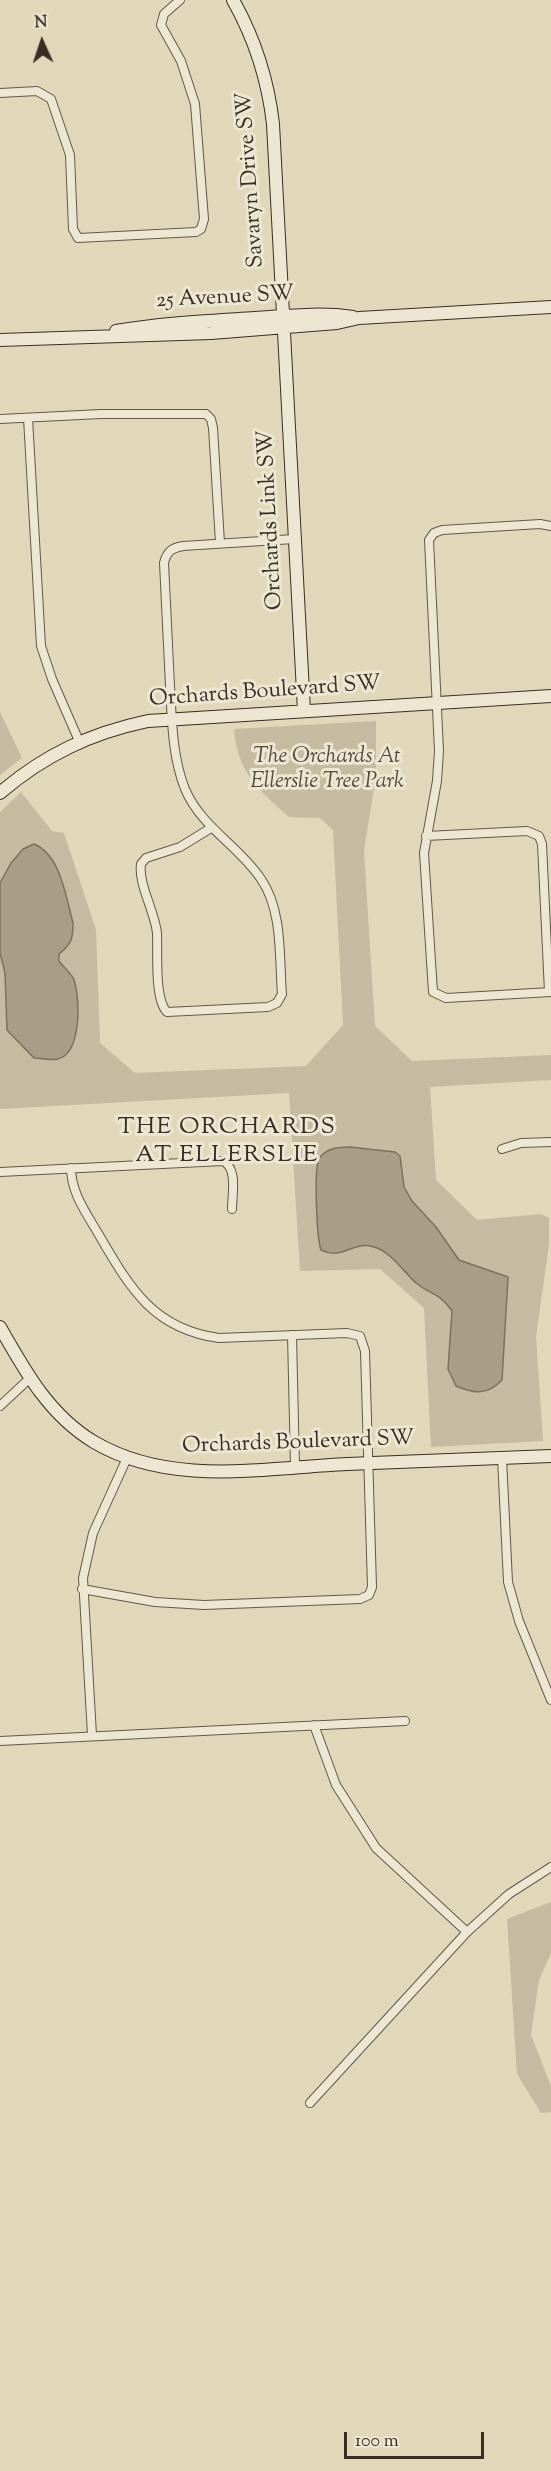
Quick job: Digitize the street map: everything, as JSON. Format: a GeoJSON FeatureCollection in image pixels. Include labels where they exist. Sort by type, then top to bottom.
{"type":"FeatureCollection","features":[{"type":"Feature","properties":{"kind":"street"},"geometry":{"type":"LineString","coordinates":[[0,93],[37,91],[46,94],[53,102],[70,155],[73,229],[76,236],[87,239],[191,234],[201,229],[204,219],[195,104],[186,75],[162,28],[161,20],[164,14],[180,0]]}},
{"type":"Feature","properties":{"kind":"street","name":"Savaryn Drive SW"},"geometry":{"type":"LineString","coordinates":[[233,0],[257,51],[270,100],[283,321]]}},
{"type":"Feature","properties":{"kind":"street","name":"25 Avenue SW"},"geometry":{"type":"LineString","coordinates":[[0,340],[94,335],[148,324],[283,321],[337,314],[359,318],[551,307]]}},
{"type":"Feature","properties":{"kind":"street","name":"Orchards Link SW"},"geometry":{"type":"LineString","coordinates":[[283,321],[304,711]]}},
{"type":"Feature","properties":{"kind":"street"},"geometry":{"type":"LineString","coordinates":[[0,419],[196,412],[209,416],[213,428],[220,543]]}},
{"type":"Feature","properties":{"kind":"street"},"geometry":{"type":"LineString","coordinates":[[28,418],[41,646],[52,679],[79,741]]}},
{"type":"Feature","properties":{"kind":"street"},"geometry":{"type":"LineString","coordinates":[[426,836],[527,831],[539,836],[542,844],[550,992],[446,998],[433,992],[424,861],[426,836],[438,770],[428,547],[432,535],[442,530],[540,524],[551,526]]}},
{"type":"Feature","properties":{"kind":"street"},"geometry":{"type":"LineString","coordinates":[[211,828],[188,843],[146,858],[141,864],[141,876],[156,925],[160,997],[167,1012],[268,1008],[277,1003],[282,994],[278,933],[269,885],[211,828],[184,787],[176,757],[164,563],[166,555],[170,550],[183,546],[294,539]]}},
{"type":"Feature","properties":{"kind":"street","name":"Orchards Boulevard SW"},"geometry":{"type":"LineString","coordinates":[[0,793],[47,757],[79,741],[120,727],[172,718],[551,696]]}},
{"type":"Feature","properties":{"kind":"street"},"geometry":{"type":"LineString","coordinates":[[502,1149],[521,1143],[551,1142]]}},
{"type":"Feature","properties":{"kind":"street"},"geometry":{"type":"LineString","coordinates":[[0,1172],[223,1161],[232,1171],[232,1209]]}},
{"type":"Feature","properties":{"kind":"street"},"geometry":{"type":"LineString","coordinates":[[71,1168],[73,1184],[81,1205],[128,1284],[160,1316],[188,1332],[202,1335],[235,1338],[347,1333],[360,1336],[363,1341],[372,1587],[366,1597],[204,1605],[155,1602],[82,1589]]}},
{"type":"Feature","properties":{"kind":"street","name":"Orchards Boulevard SW"},"geometry":{"type":"LineString","coordinates":[[0,1328],[30,1378],[51,1406],[75,1429],[127,1458],[157,1466],[195,1471],[551,1456]]}},
{"type":"Feature","properties":{"kind":"street"},"geometry":{"type":"LineString","coordinates":[[292,1335],[295,1466]]}},
{"type":"Feature","properties":{"kind":"street"},"geometry":{"type":"LineString","coordinates":[[0,1406],[30,1378]]}},
{"type":"Feature","properties":{"kind":"street"},"geometry":{"type":"LineString","coordinates":[[92,1735],[82,1589],[93,1533],[127,1458]]}},
{"type":"Feature","properties":{"kind":"street"},"geometry":{"type":"LineString","coordinates":[[501,1458],[508,1582],[519,1621],[551,1700]]}},
{"type":"Feature","properties":{"kind":"street"},"geometry":{"type":"LineString","coordinates":[[0,1741],[405,1721]]}},
{"type":"Feature","properties":{"kind":"street"},"geometry":{"type":"LineString","coordinates":[[314,1725],[336,1785],[376,1848],[467,1932]]}},
{"type":"Feature","properties":{"kind":"street"},"geometry":{"type":"LineString","coordinates":[[310,2103],[467,1932],[509,1894],[551,1867]]}},
{"type":"Feature","properties":{"kind":"green space"},"geometry":{"type":"Polygon","coordinates":[[[0,712],[22,758],[0,775],[0,712]]]}},
{"type":"Feature","properties":{"kind":"green space","name":"The Orchards At Ellerslie Tree Park"},"geometry":{"type":"Polygon","coordinates":[[[376,721],[376,775],[364,851],[375,1026],[412,1061],[551,1055],[551,1080],[430,1087],[436,1180],[477,1220],[541,1214],[549,1218],[549,1244],[536,1337],[543,1441],[431,1447],[424,1308],[380,1269],[300,1271],[289,1093],[0,1109],[0,812],[21,792],[52,831],[64,833],[96,930],[100,1043],[135,1073],[306,1066],[343,1025],[333,830],[320,818],[289,817],[259,789],[245,769],[240,757],[234,729],[376,721]]]}},
{"type":"Feature","properties":{"kind":"green space"},"geometry":{"type":"Polygon","coordinates":[[[551,1902],[551,1953],[539,1980],[531,2035],[551,2086],[551,2112],[541,2113],[517,2074],[507,1919],[551,1902]]]}},
{"type":"Feature","properties":{"kind":"shaded area"},"geometry":{"type":"Polygon","coordinates":[[[34,844],[50,857],[56,867],[65,890],[73,923],[70,941],[59,954],[59,961],[74,980],[78,1011],[77,1024],[71,1047],[66,1055],[55,1060],[34,1058],[7,1030],[5,973],[0,953],[0,883],[11,863],[23,849],[34,844]]]}},
{"type":"Feature","properties":{"kind":"shaded area"},"geometry":{"type":"Polygon","coordinates":[[[350,1147],[395,1152],[400,1156],[404,1187],[412,1201],[436,1227],[459,1260],[508,1277],[502,1380],[497,1385],[481,1392],[469,1391],[456,1386],[448,1369],[452,1311],[439,1297],[416,1283],[391,1257],[380,1249],[366,1246],[335,1253],[321,1250],[316,1202],[318,1163],[320,1157],[327,1151],[350,1147]]]}},
{"type":"Feature","properties":{"kind":"district","name":"THE ORCHARDS AT ELLERSLIE"},"geometry":{"type":"Point","coordinates":[227,1143]}}]}
